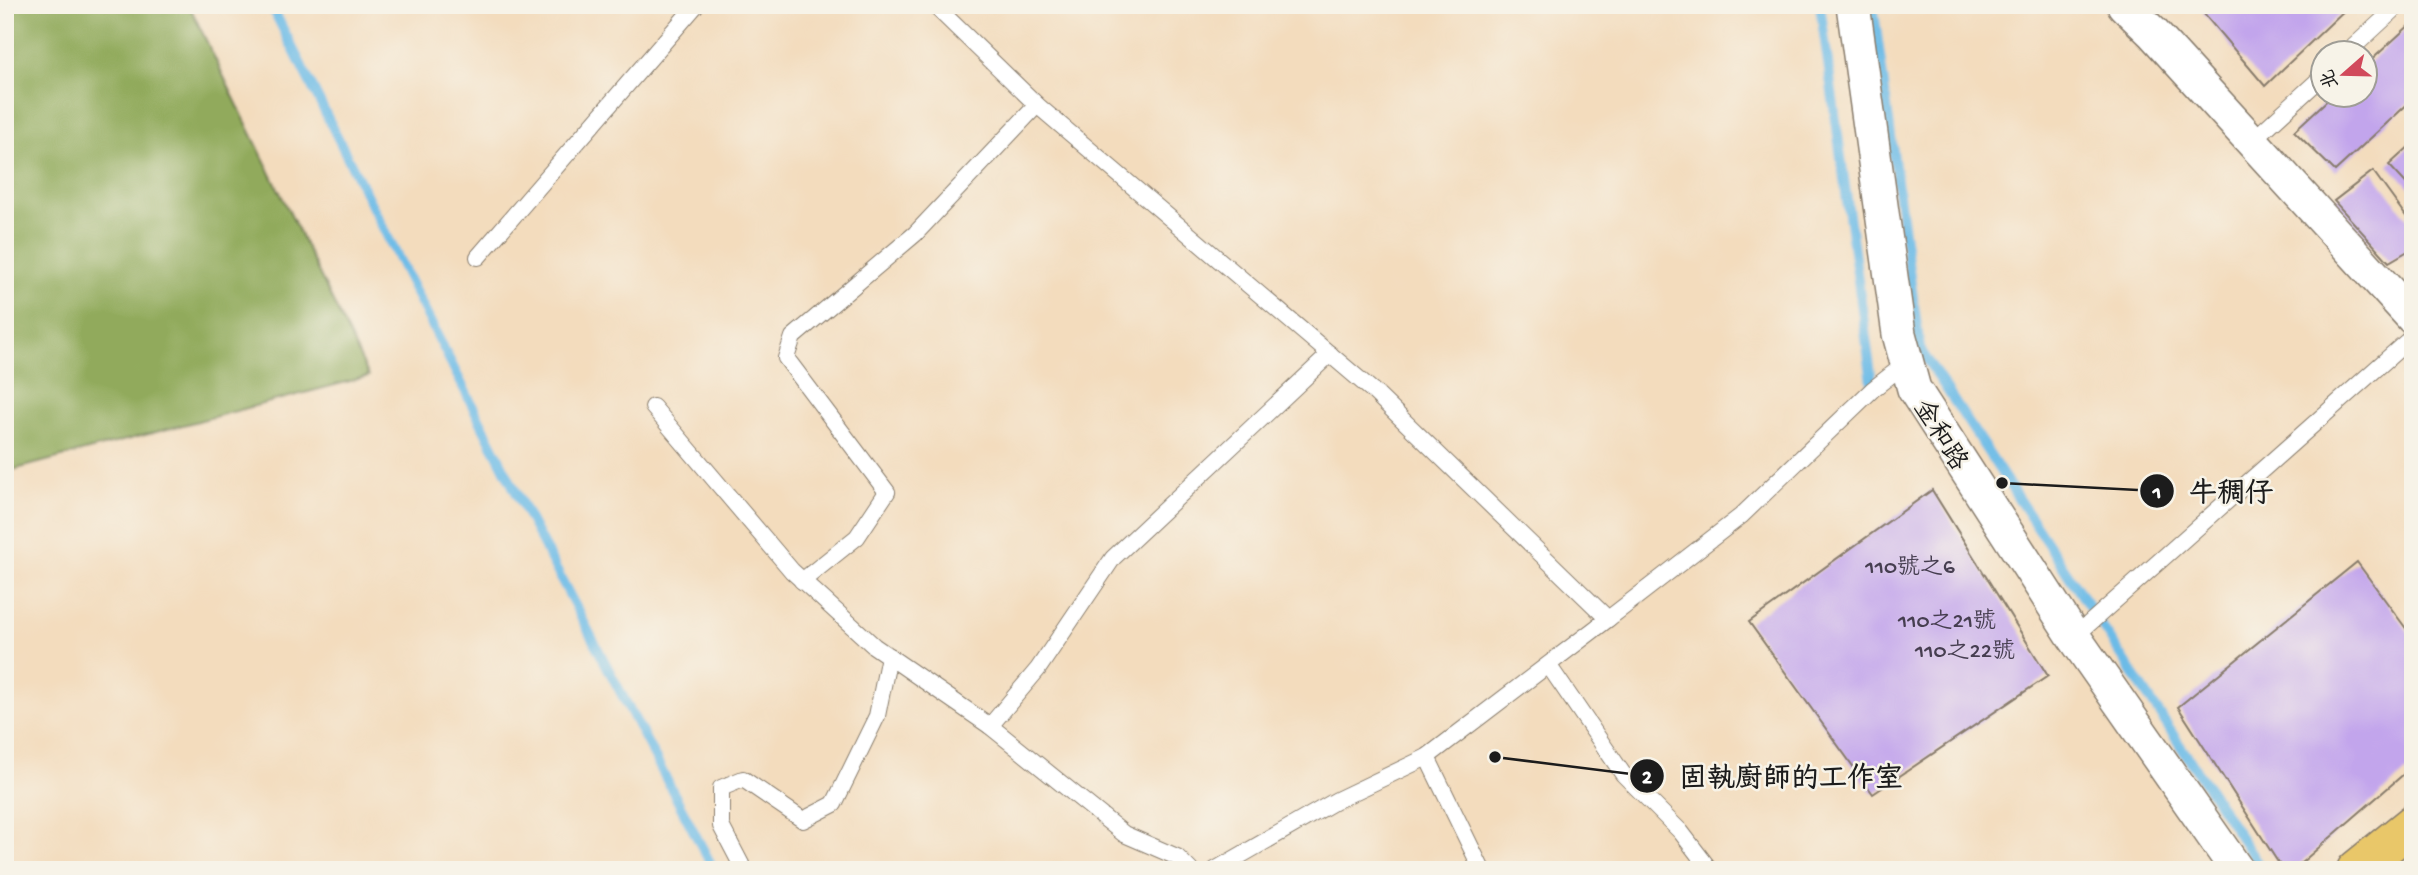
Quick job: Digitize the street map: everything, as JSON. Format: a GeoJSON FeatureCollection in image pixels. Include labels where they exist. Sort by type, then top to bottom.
{"type":"FeatureCollection","features":[{"type":"Feature","properties":{"kind":"main road"},"geometry":{"type":"LineString","coordinates":[[2356,870],[2413,824]]}},
{"type":"Feature","properties":{"kind":"street","name":"金和路"},"geometry":{"type":"LineString","coordinates":[[1853,5],[1905,364],[1924,408],[2074,637],[2237,870]]}},
{"type":"Feature","properties":{"kind":"street"},"geometry":{"type":"LineString","coordinates":[[2124,5],[2413,318]]}},
{"type":"Feature","properties":{"kind":"lane"},"geometry":{"type":"LineString","coordinates":[[478,257],[696,5]]}},
{"type":"Feature","properties":{"kind":"lane"},"geometry":{"type":"LineString","coordinates":[[934,5],[1037,105],[1372,390],[1608,618]]}},
{"type":"Feature","properties":{"kind":"lane"},"geometry":{"type":"LineString","coordinates":[[2363,38],[2399,5]]}},
{"type":"Feature","properties":{"kind":"lane"},"geometry":{"type":"LineString","coordinates":[[2259,149],[2310,90]]}},
{"type":"Feature","properties":{"kind":"lane"},"geometry":{"type":"LineString","coordinates":[[802,581],[857,537],[887,492],[786,358],[793,337],[915,234],[1037,105]]}},
{"type":"Feature","properties":{"kind":"lane"},"geometry":{"type":"LineString","coordinates":[[2074,637],[2413,336]]}},
{"type":"Feature","properties":{"kind":"lane"},"geometry":{"type":"LineString","coordinates":[[990,726],[1038,669],[1113,558],[1330,354]]}},
{"type":"Feature","properties":{"kind":"lane"},"geometry":{"type":"LineString","coordinates":[[1215,870],[1336,800],[1427,757],[1741,516],[1872,389],[1905,364]]}},
{"type":"Feature","properties":{"kind":"lane"},"geometry":{"type":"LineString","coordinates":[[653,407],[802,581],[889,656],[990,726],[1124,834],[1177,858],[1190,870]]}},
{"type":"Feature","properties":{"kind":"lane"},"geometry":{"type":"LineString","coordinates":[[744,870],[721,827],[721,789],[743,779],[803,820],[834,804],[877,716],[889,656]]}},
{"type":"Feature","properties":{"kind":"lane"},"geometry":{"type":"LineString","coordinates":[[1549,666],[1623,774],[1681,832],[1710,870]]}},
{"type":"Feature","properties":{"kind":"lane"},"geometry":{"type":"LineString","coordinates":[[1427,757],[1482,870]]}},
{"type":"Feature","properties":{"kind":"green space"},"geometry":{"type":"Polygon","coordinates":[[[5,5],[189,5],[369,376],[5,472],[5,5]]]}},
{"type":"Feature","properties":{"kind":"building"},"geometry":{"type":"Polygon","coordinates":[[[2213,5],[2350,5],[2315,38],[2310,38],[2310,43],[2265,86],[2203,13],[2213,5]]]}},
{"type":"Feature","properties":{"kind":"building"},"geometry":{"type":"Polygon","coordinates":[[[2413,22],[2413,99],[2335,171],[2294,131],[2319,108],[2380,108],[2380,52],[2413,22]]]}},
{"type":"Feature","properties":{"kind":"building"},"geometry":{"type":"Polygon","coordinates":[[[2413,143],[2413,191],[2389,165],[2413,143]]]}},
{"type":"Feature","properties":{"kind":"building"},"geometry":{"type":"Polygon","coordinates":[[[2373,171],[2413,226],[2413,248],[2389,262],[2334,201],[2373,171]]]}},
{"type":"Feature","properties":{"kind":"building"},"geometry":{"type":"Polygon","coordinates":[[[1932,490],[2048,676],[1873,794],[1749,622],[1932,490]]]}},
{"type":"Feature","properties":{"kind":"building"},"geometry":{"type":"Polygon","coordinates":[[[2357,562],[2413,638],[2413,766],[2293,870],[2283,870],[2178,707],[2357,562]]]}},
{"type":"Feature","properties":{"kind":"waterway"},"geometry":{"type":"LineString","coordinates":[[271,5],[527,514],[714,870]]}},
{"type":"Feature","properties":{"kind":"waterway"},"geometry":{"type":"LineString","coordinates":[[1820,5],[1873,389]]}},
{"type":"Feature","properties":{"kind":"waterway"},"geometry":{"type":"LineString","coordinates":[[1873,5],[1920,349],[2262,870]]}},
{"type":"Feature","properties":{"kind":"place","name":"牛稠仔"},"geometry":{"type":"Point","coordinates":[2002,483]}},
{"type":"Feature","properties":{"kind":"place","name":"固執廚師的工作室"},"geometry":{"type":"Point","coordinates":[1495,757]}}]}
